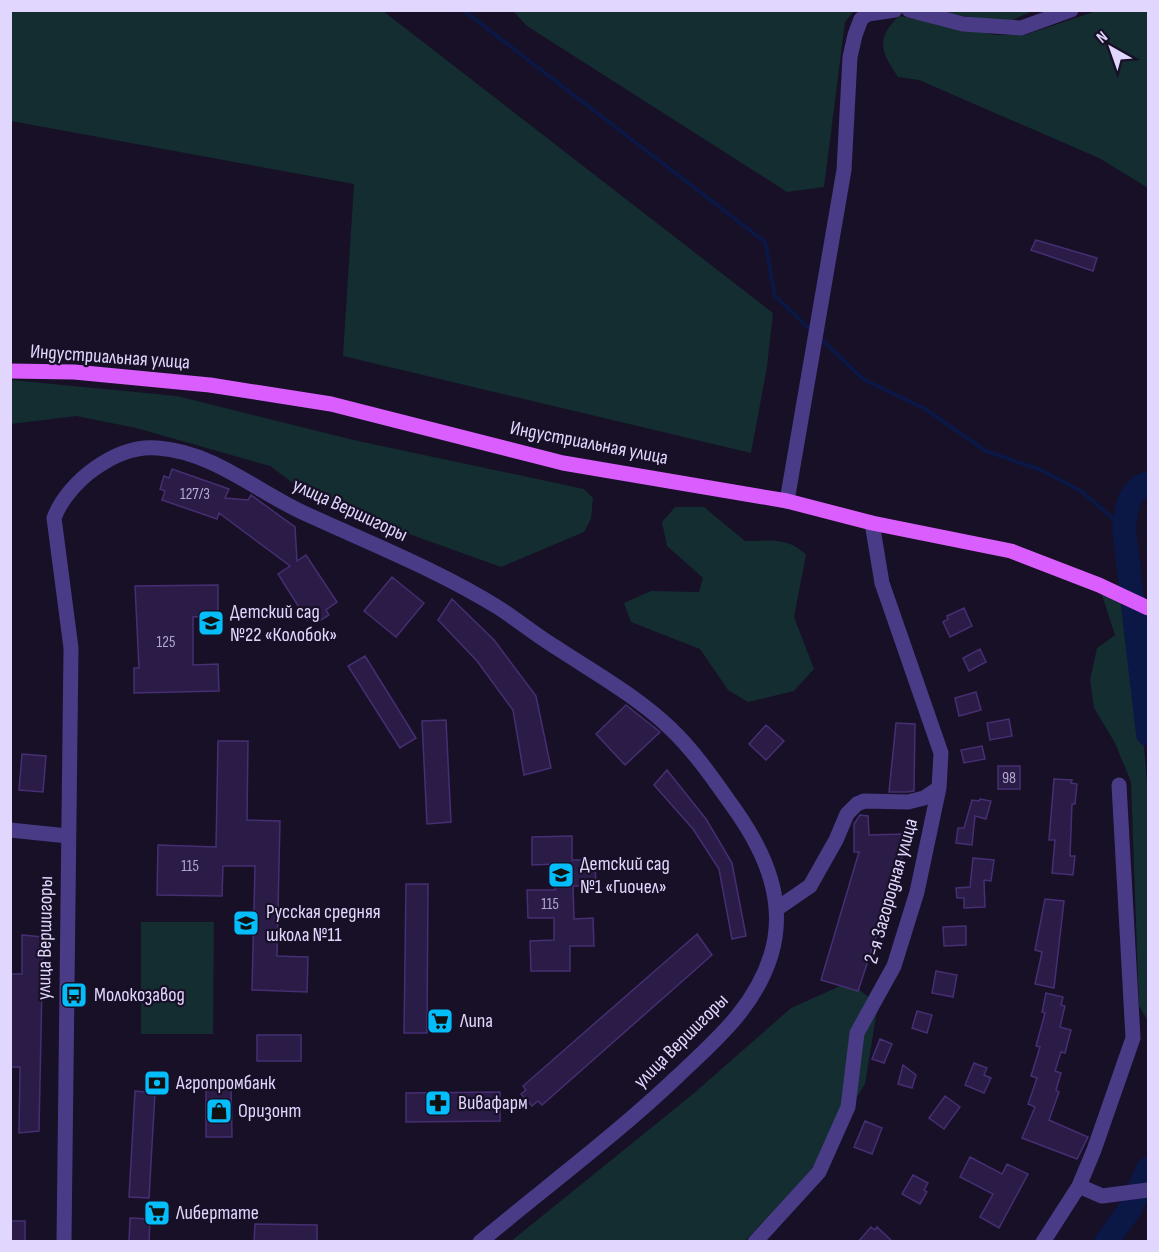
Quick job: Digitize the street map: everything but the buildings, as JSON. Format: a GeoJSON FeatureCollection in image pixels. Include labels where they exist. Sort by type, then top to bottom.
{"type":"FeatureCollection","features":[{"type":"Feature","properties":{"kind":"main road","name":"Индустриальная улица"},"geometry":{"type":"LineString","coordinates":[[10,371],[74,372],[210,385],[331,404],[563,463],[787,501],[872,524],[994,547],[1041,562],[1145,606]]}},
{"type":"Feature","properties":{"kind":"street"},"geometry":{"type":"LineString","coordinates":[[787,501],[844,171],[850,57],[861,19],[868,14],[895,10]]}},
{"type":"Feature","properties":{"kind":"street"},"geometry":{"type":"LineString","coordinates":[[909,10],[963,24],[1021,28],[1071,10]]}},
{"type":"Feature","properties":{"kind":"street","name":"улица Вершигоры"},"geometry":{"type":"LineString","coordinates":[[64,1242],[71,648],[54,518],[60,501],[117,455],[139,448],[158,448],[225,469],[299,511],[431,570],[500,608],[629,695],[670,728],[727,799],[763,856],[778,908],[772,951],[761,983],[736,1021],[639,1113],[480,1242]]}},
{"type":"Feature","properties":{"kind":"street","name":"2-я Загородная улица"},"geometry":{"type":"LineString","coordinates":[[755,1242],[819,1172],[848,1107],[857,1033],[894,966],[916,892],[939,788],[941,753],[882,583],[872,524]]}},
{"type":"Feature","properties":{"kind":"street"},"geometry":{"type":"LineString","coordinates":[[1043,1242],[1079,1186],[1133,1038],[1119,785]]}},
{"type":"Feature","properties":{"kind":"street"},"geometry":{"type":"LineString","coordinates":[[778,908],[810,886],[836,840],[847,814],[857,804],[864,801],[908,802],[924,798],[939,788]]}},
{"type":"Feature","properties":{"kind":"street"},"geometry":{"type":"LineString","coordinates":[[10,830],[68,836]]}},
{"type":"Feature","properties":{"kind":"street"},"geometry":{"type":"LineString","coordinates":[[1079,1186],[1102,1196],[1149,1190]]}},
{"type":"Feature","properties":{"kind":"green space"},"geometry":{"type":"Polygon","coordinates":[[[10,11],[383,11],[773,313],[767,367],[751,453],[343,356],[354,184],[11,121],[10,11]]]}},
{"type":"Feature","properties":{"kind":"green space"},"geometry":{"type":"Polygon","coordinates":[[[513,11],[854,11],[845,22],[824,187],[787,192],[527,26],[513,11]]]}},
{"type":"Feature","properties":{"kind":"green space"},"geometry":{"type":"Polygon","coordinates":[[[936,11],[1033,11],[1005,23],[936,11]]]}},
{"type":"Feature","properties":{"kind":"green space"},"geometry":{"type":"Polygon","coordinates":[[[1096,11],[1148,11],[1148,188],[1099,158],[919,80],[898,77],[883,46],[886,32],[899,16],[996,35],[1025,35],[1096,11]]]}},
{"type":"Feature","properties":{"kind":"green space"},"geometry":{"type":"Polygon","coordinates":[[[11,380],[177,396],[358,441],[584,489],[593,498],[591,519],[584,532],[501,567],[348,512],[301,489],[270,466],[136,428],[76,416],[11,424],[11,380]]]}},
{"type":"Feature","properties":{"kind":"green space"},"geometry":{"type":"Polygon","coordinates":[[[675,507],[704,507],[745,541],[785,543],[793,545],[806,555],[794,617],[814,669],[794,691],[748,702],[728,690],[700,649],[631,622],[624,603],[651,591],[699,592],[703,578],[667,546],[662,522],[675,507]]]}},
{"type":"Feature","properties":{"kind":"green space"},"geometry":{"type":"Polygon","coordinates":[[[1108,592],[1122,596],[1129,610],[1136,650],[1148,795],[1147,1019],[1139,1006],[1131,782],[1115,743],[1094,708],[1090,680],[1097,648],[1115,635],[1102,595],[1108,592]]]}},
{"type":"Feature","properties":{"kind":"green space"},"geometry":{"type":"Polygon","coordinates":[[[141,922],[214,922],[213,1034],[141,1034],[141,922]]]}},
{"type":"Feature","properties":{"kind":"green space"},"geometry":{"type":"Polygon","coordinates":[[[849,982],[878,1004],[865,1084],[811,1170],[745,1241],[510,1242],[693,1094],[791,1008],[849,982]]]}},
{"type":"Feature","properties":{"kind":"waterway"},"geometry":{"type":"LineString","coordinates":[[463,10],[765,242],[775,296],[811,330]]}},
{"type":"Feature","properties":{"kind":"waterway"},"geometry":{"type":"LineString","coordinates":[[819,337],[863,379],[925,409],[986,451],[1041,470],[1081,491],[1124,528]]}},
{"type":"Feature","properties":{"kind":"waterway"},"geometry":{"type":"LineString","coordinates":[[1148,483],[1132,495],[1127,507],[1124,528],[1148,734]]}},
{"type":"Feature","properties":{"kind":"waterway"},"geometry":{"type":"LineString","coordinates":[[1106,1242],[1130,1209],[1148,1169]]}},
{"type":"Feature","properties":{"kind":"place","name":"Детский сад №22 «Колобок»"},"geometry":{"type":"Point","coordinates":[211,623]}},
{"type":"Feature","properties":{"kind":"place","name":"Детский сад №1 «Гиочел»"},"geometry":{"type":"Point","coordinates":[561,875]}},
{"type":"Feature","properties":{"kind":"place","name":"Русская средняя школа №11"},"geometry":{"type":"Point","coordinates":[246,923]}},
{"type":"Feature","properties":{"kind":"place","name":"Молокозавод"},"geometry":{"type":"Point","coordinates":[74,995]}},
{"type":"Feature","properties":{"kind":"place","name":"Липа"},"geometry":{"type":"Point","coordinates":[440,1021]}},
{"type":"Feature","properties":{"kind":"place","name":"Агропромбанк"},"geometry":{"type":"Point","coordinates":[157,1083]}},
{"type":"Feature","properties":{"kind":"place","name":"Вивафарм"},"geometry":{"type":"Point","coordinates":[438,1103]}},
{"type":"Feature","properties":{"kind":"place","name":"Оризонт"},"geometry":{"type":"Point","coordinates":[219,1111]}},
{"type":"Feature","properties":{"kind":"place","name":"Либертате"},"geometry":{"type":"Point","coordinates":[157,1213]}}]}
